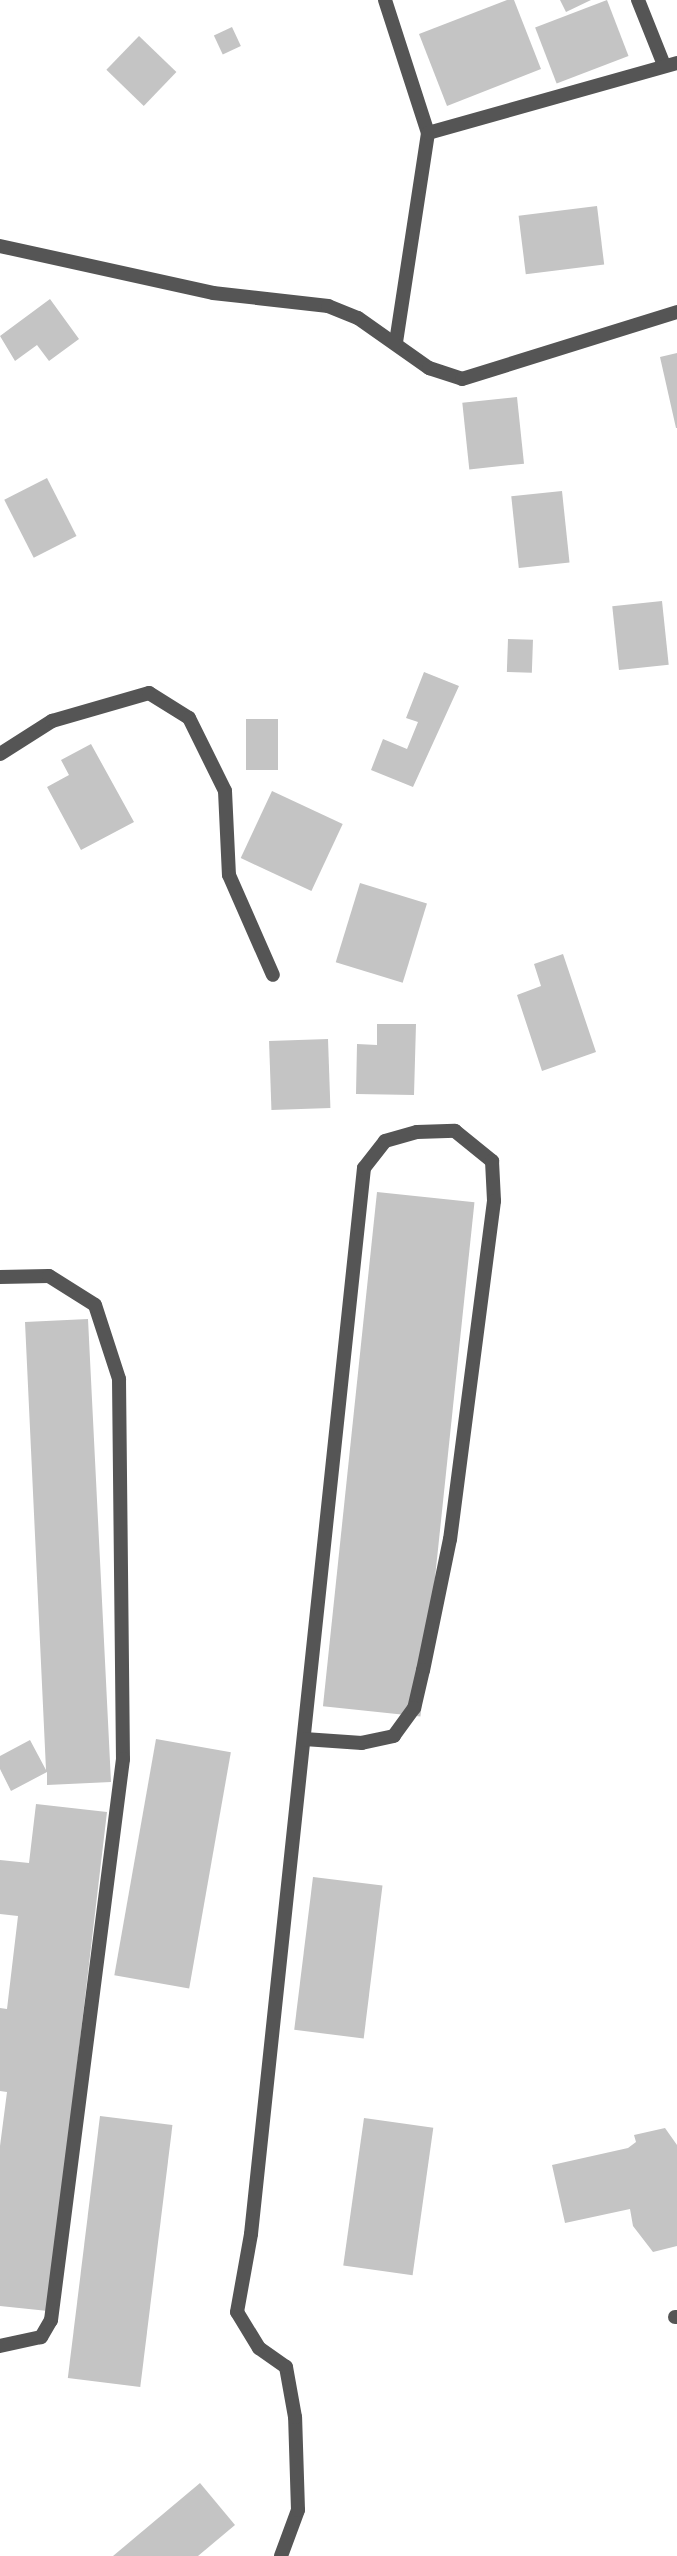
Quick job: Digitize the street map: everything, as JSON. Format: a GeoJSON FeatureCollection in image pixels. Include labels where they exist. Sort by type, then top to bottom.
{"type":"FeatureCollection","features":[{"type":"Feature","properties":{"kind":"street"},"geometry":{"type":"LineString","coordinates":[[386,0],[428,133],[396,342]]}},
{"type":"Feature","properties":{"kind":"street"},"geometry":{"type":"LineString","coordinates":[[428,133],[670,64],[638,0]]}},
{"type":"Feature","properties":{"kind":"street"},"geometry":{"type":"LineString","coordinates":[[0,246],[213,293],[328,306],[396,342],[429,368],[462,379],[677,312]]}},
{"type":"Feature","properties":{"kind":"street"},"geometry":{"type":"LineString","coordinates":[[0,754],[52,721],[149,693],[188,718],[225,791],[229,875],[273,975]]}},
{"type":"Feature","properties":{"kind":"street"},"geometry":{"type":"LineString","coordinates":[[281,2556],[299,2510],[293,2404],[286,2367],[259,2348],[237,2312],[251,2234],[364,1168],[385,1142],[417,1132],[454,1131],[492,1161],[494,1201],[450,1539],[414,1708],[394,1736],[362,1743],[304,1739]]}},
{"type":"Feature","properties":{"kind":"street"},"geometry":{"type":"LineString","coordinates":[[0,1277],[49,1276],[95,1305],[119,1379],[123,1759],[51,2320],[41,2337],[0,2346]]}},
{"type":"Feature","properties":{"kind":"building"},"geometry":{"type":"Polygon","coordinates":[[[507,0],[514,0],[541,69],[447,106],[419,34],[507,0]]]}},
{"type":"Feature","properties":{"kind":"building"},"geometry":{"type":"Polygon","coordinates":[[[560,0],[591,0],[566,12],[560,0]]]}},
{"type":"Feature","properties":{"kind":"building"},"geometry":{"type":"Polygon","coordinates":[[[607,0],[629,56],[557,84],[535,28],[607,0]]]}},
{"type":"Feature","properties":{"kind":"building"},"geometry":{"type":"Polygon","coordinates":[[[232,27],[241,46],[223,54],[214,35],[232,27]]]}},
{"type":"Feature","properties":{"kind":"building"},"geometry":{"type":"Polygon","coordinates":[[[139,36],[176,72],[144,106],[106,70],[139,36]]]}},
{"type":"Feature","properties":{"kind":"building"},"geometry":{"type":"Polygon","coordinates":[[[597,206],[604,265],[526,274],[519,216],[597,206]]]}},
{"type":"Feature","properties":{"kind":"building"},"geometry":{"type":"Polygon","coordinates":[[[50,299],[79,339],[49,361],[37,345],[15,361],[0,336],[50,299]]]}},
{"type":"Feature","properties":{"kind":"building"},"geometry":{"type":"Polygon","coordinates":[[[677,353],[677,428],[676,428],[660,357],[677,353]]]}},
{"type":"Feature","properties":{"kind":"building"},"geometry":{"type":"Polygon","coordinates":[[[517,397],[524,464],[469,469],[462,403],[517,397]]]}},
{"type":"Feature","properties":{"kind":"building"},"geometry":{"type":"Polygon","coordinates":[[[47,478],[77,536],[34,558],[4,500],[47,478]]]}},
{"type":"Feature","properties":{"kind":"building"},"geometry":{"type":"Polygon","coordinates":[[[562,491],[570,563],[519,568],[511,496],[562,491]]]}},
{"type":"Feature","properties":{"kind":"building"},"geometry":{"type":"Polygon","coordinates":[[[662,601],[669,665],[619,670],[612,606],[662,601]]]}},
{"type":"Feature","properties":{"kind":"building"},"geometry":{"type":"Polygon","coordinates":[[[508,639],[533,640],[532,673],[507,672],[508,639]]]}},
{"type":"Feature","properties":{"kind":"building"},"geometry":{"type":"Polygon","coordinates":[[[424,672],[459,686],[413,787],[371,770],[383,739],[407,749],[418,722],[406,718],[424,672]]]}},
{"type":"Feature","properties":{"kind":"building"},"geometry":{"type":"Polygon","coordinates":[[[246,719],[278,719],[278,770],[246,770],[246,719]]]}},
{"type":"Feature","properties":{"kind":"building"},"geometry":{"type":"Polygon","coordinates":[[[91,744],[134,822],[81,850],[47,787],[69,775],[61,760],[91,744]]]}},
{"type":"Feature","properties":{"kind":"building"},"geometry":{"type":"Polygon","coordinates":[[[272,791],[343,824],[311,891],[241,858],[272,791]]]}},
{"type":"Feature","properties":{"kind":"building"},"geometry":{"type":"Polygon","coordinates":[[[360,883],[427,903],[403,983],[336,962],[360,883]]]}},
{"type":"Feature","properties":{"kind":"building"},"geometry":{"type":"Polygon","coordinates":[[[563,954],[596,1052],[542,1071],[517,995],[541,986],[534,964],[563,954]]]}},
{"type":"Feature","properties":{"kind":"building"},"geometry":{"type":"Polygon","coordinates":[[[377,1024],[416,1024],[414,1095],[356,1094],[357,1044],[377,1045],[377,1024]]]}},
{"type":"Feature","properties":{"kind":"building"},"geometry":{"type":"Polygon","coordinates":[[[328,1039],[330,1108],[271,1110],[269,1041],[328,1039]]]}},
{"type":"Feature","properties":{"kind":"building"},"geometry":{"type":"Polygon","coordinates":[[[377,1192],[474,1202],[420,1716],[323,1706],[377,1192]]]}},
{"type":"Feature","properties":{"kind":"building"},"geometry":{"type":"Polygon","coordinates":[[[88,1319],[111,1782],[47,1785],[47,1772],[11,1791],[0,1769],[0,1756],[30,1740],[46,1770],[25,1322],[88,1319]]]}},
{"type":"Feature","properties":{"kind":"building"},"geometry":{"type":"Polygon","coordinates":[[[156,1739],[231,1752],[189,1989],[114,1975],[156,1739]]]}},
{"type":"Feature","properties":{"kind":"building"},"geometry":{"type":"Polygon","coordinates":[[[36,1804],[107,1812],[48,2311],[0,2306],[0,2146],[7,2092],[0,2091],[0,2008],[7,2009],[18,1916],[0,1914],[0,1860],[29,1863],[36,1804]]]}},
{"type":"Feature","properties":{"kind":"building"},"geometry":{"type":"Polygon","coordinates":[[[313,1877],[382,1886],[364,2038],[294,2030],[313,1877]]]}},
{"type":"Feature","properties":{"kind":"building"},"geometry":{"type":"Polygon","coordinates":[[[100,2116],[172,2125],[140,2387],[68,2378],[100,2116]]]}},
{"type":"Feature","properties":{"kind":"building"},"geometry":{"type":"Polygon","coordinates":[[[364,2118],[433,2128],[413,2275],[343,2266],[364,2118]]]}},
{"type":"Feature","properties":{"kind":"building"},"geometry":{"type":"Polygon","coordinates":[[[665,2128],[677,2145],[677,2246],[653,2252],[633,2226],[630,2209],[565,2223],[552,2165],[628,2148],[636,2142],[634,2135],[665,2128]]]}},
{"type":"Feature","properties":{"kind":"building"},"geometry":{"type":"Polygon","coordinates":[[[200,2483],[235,2525],[198,2556],[113,2556],[200,2483]]]}}]}
